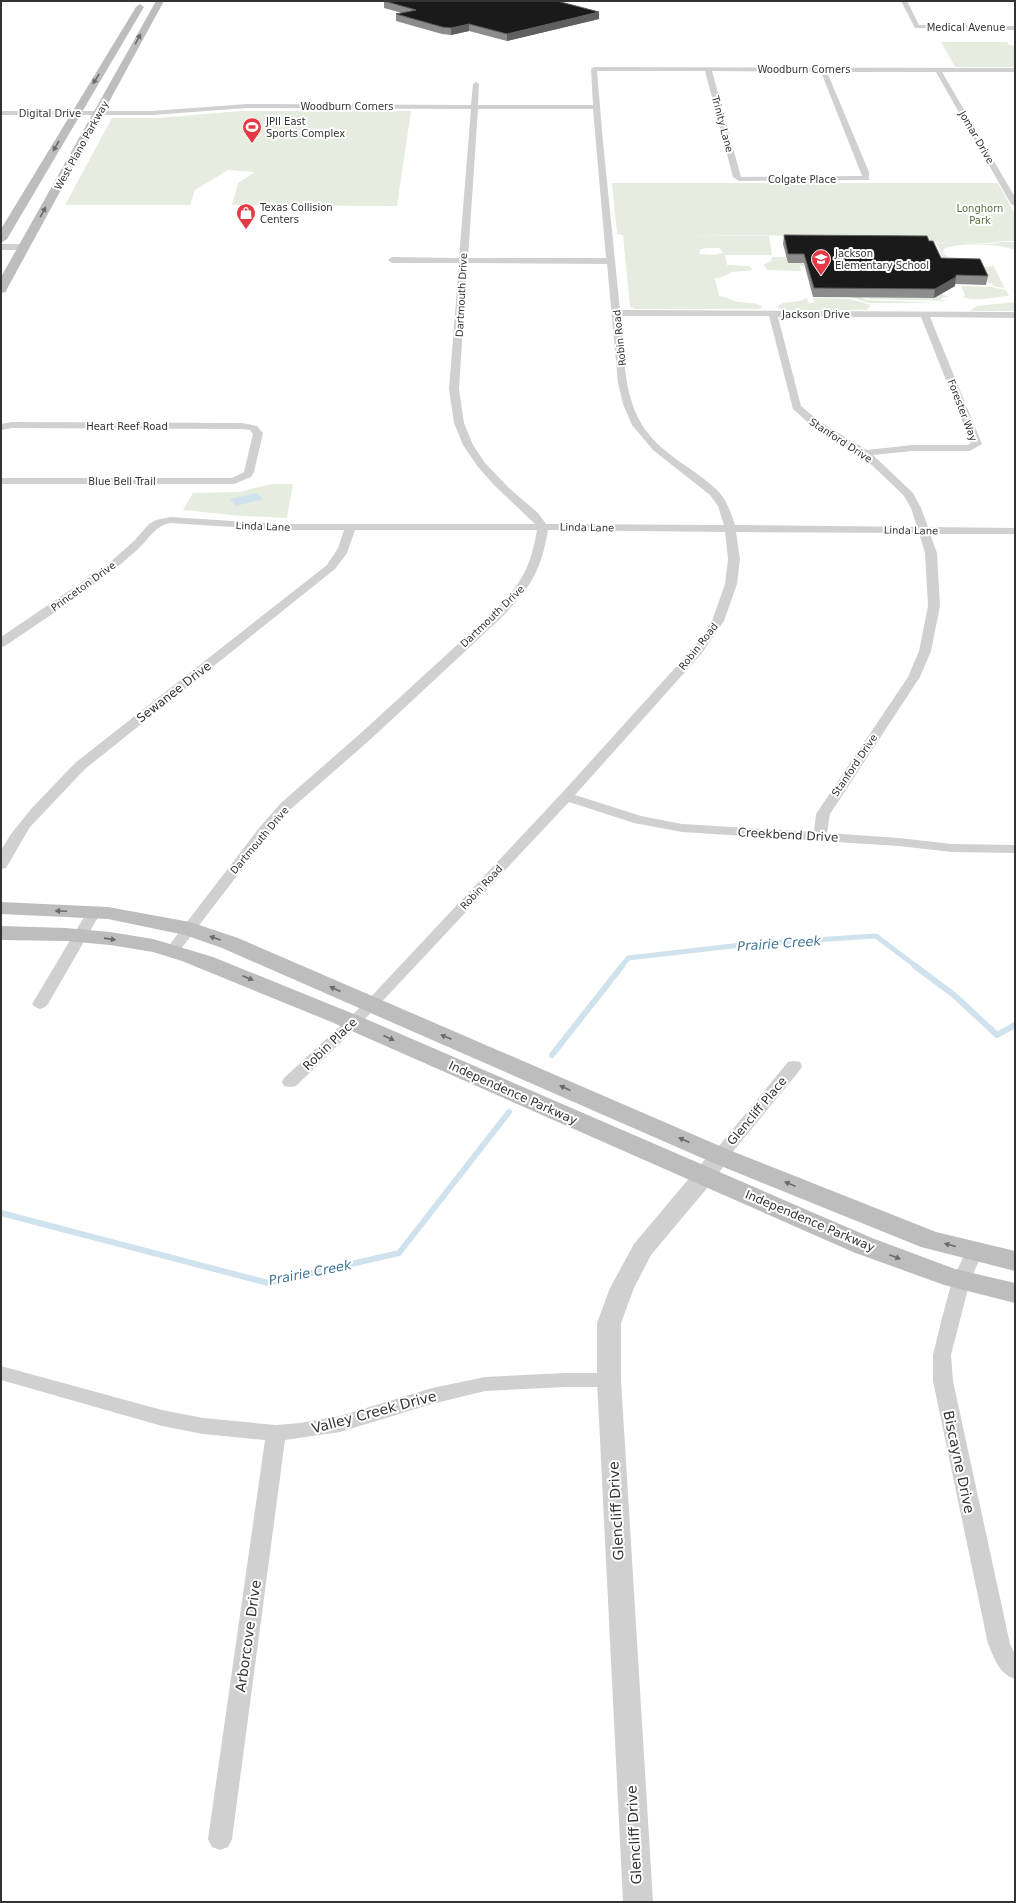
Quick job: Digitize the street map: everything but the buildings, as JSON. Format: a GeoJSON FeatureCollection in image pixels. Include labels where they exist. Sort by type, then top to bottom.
{"type":"FeatureCollection","features":[{"type":"Feature","properties":{"kind":"main road"},"geometry":{"type":"LineString","coordinates":[[142,3],[159,3]]}},
{"type":"Feature","properties":{"kind":"main road","name":"West Plano Parkway"},"geometry":{"type":"LineString","coordinates":[[1,239],[142,3]]}},
{"type":"Feature","properties":{"kind":"main road","name":"West Plano Parkway"},"geometry":{"type":"LineString","coordinates":[[1,289],[159,3]]}},
{"type":"Feature","properties":{"kind":"main road"},"geometry":{"type":"LineString","coordinates":[[42,171],[66,171]]}},
{"type":"Feature","properties":{"kind":"main road","name":"Independence Parkway"},"geometry":{"type":"LineString","coordinates":[[1,908],[94,912],[134,917],[190,929],[253,953],[720,1156],[930,1240],[1015,1261]]}},
{"type":"Feature","properties":{"kind":"main road","name":"Independence Parkway"},"geometry":{"type":"LineString","coordinates":[[1,933],[79,935],[172,951],[237,973],[353,1022],[840,1235],[900,1259],[961,1280],[1015,1294]]}},
{"type":"Feature","properties":{"kind":"street","name":"Medical Avenue"},"geometry":{"type":"LineString","coordinates":[[904,1],[917,27],[1015,28]]}},
{"type":"Feature","properties":{"kind":"street","name":"Woodburn Corners"},"geometry":{"type":"LineString","coordinates":[[594,69],[1015,70]]}},
{"type":"Feature","properties":{"kind":"street","name":"Robin Road"},"geometry":{"type":"LineString","coordinates":[[370,1005],[566,797],[698,650],[718,621],[731,584],[734,559],[730,528],[723,506],[714,493],[657,448],[637,424],[628,404],[623,383],[610,261],[594,69]]}},
{"type":"Feature","properties":{"kind":"street","name":"Trinity Lane"},"geometry":{"type":"LineString","coordinates":[[708,69],[736,176],[739,179]]}},
{"type":"Feature","properties":{"kind":"street","name":"Colgate Place"},"geometry":{"type":"LineString","coordinates":[[739,179],[866,178],[865,172],[823,69]]}},
{"type":"Feature","properties":{"kind":"street","name":"Jomar Drive"},"geometry":{"type":"LineString","coordinates":[[938,70],[1015,204]]}},
{"type":"Feature","properties":{"kind":"street","name":"Dartmouth Drive"},"geometry":{"type":"LineString","coordinates":[[172,951],[264,831],[286,806],[367,735],[518,594],[529,580],[535,566],[543,527],[538,517],[518,503],[477,460],[465,439],[458,422],[454,389],[473,106],[476,84]]}},
{"type":"Feature","properties":{"kind":"street","name":"Woodburn Corners"},"geometry":{"type":"LineString","coordinates":[[98,113],[164,113],[247,106],[596,107]]}},
{"type":"Feature","properties":{"kind":"street","name":"Digital Drive"},"geometry":{"type":"LineString","coordinates":[[1,113],[98,113]]}},
{"type":"Feature","properties":{"kind":"street"},"geometry":{"type":"LineString","coordinates":[[1,246],[24,247]]}},
{"type":"Feature","properties":{"kind":"street"},"geometry":{"type":"LineString","coordinates":[[392,260],[610,261]]}},
{"type":"Feature","properties":{"kind":"street","name":"Jackson Drive"},"geometry":{"type":"LineString","coordinates":[[616,312],[1015,315]]}},
{"type":"Feature","properties":{"kind":"street","name":"Stanford Drive"},"geometry":{"type":"LineString","coordinates":[[772,314],[796,407],[816,424],[865,453],[908,495],[916,508],[931,553],[934,606],[925,651],[914,677],[823,814],[820,836]]}},
{"type":"Feature","properties":{"kind":"street","name":"Forester Way"},"geometry":{"type":"LineString","coordinates":[[865,453],[912,448],[970,448],[978,444],[926,315]]}},
{"type":"Feature","properties":{"kind":"street","name":"Heart Reef Road"},"geometry":{"type":"LineString","coordinates":[[1,427],[12,425],[242,426],[253,428],[258,433],[249,472],[242,478]]}},
{"type":"Feature","properties":{"kind":"street","name":"Blue Bell Trail"},"geometry":{"type":"LineString","coordinates":[[1,481],[227,481],[242,478]]}},
{"type":"Feature","properties":{"kind":"street","name":"Linda Lane"},"geometry":{"type":"LineString","coordinates":[[160,522],[170,520],[278,527],[730,528],[1015,531]]}},
{"type":"Feature","properties":{"kind":"street","name":"Princeton Drive"},"geometry":{"type":"LineString","coordinates":[[1,643],[111,567],[138,543],[152,526],[160,522]]}},
{"type":"Feature","properties":{"kind":"street","name":"Sewanee Drive"},"geometry":{"type":"LineString","coordinates":[[1,864],[17,836],[46,800],[80,766],[331,567],[340,558],[351,526]]}},
{"type":"Feature","properties":{"kind":"street","name":"Creekbend Drive"},"geometry":{"type":"LineString","coordinates":[[566,797],[639,820],[682,828],[820,836],[952,848],[1015,849]]}},
{"type":"Feature","properties":{"kind":"street"},"geometry":{"type":"LineString","coordinates":[[40,1004],[79,935],[94,912]]}},
{"type":"Feature","properties":{"kind":"street","name":"Robin Place"},"geometry":{"type":"LineString","coordinates":[[290,1082],[370,1005]]}},
{"type":"Feature","properties":{"kind":"street","name":"Glencliff Place"},"geometry":{"type":"LineString","coordinates":[[720,1156],[794,1066]]}},
{"type":"Feature","properties":{"kind":"street","name":"Glencliff Drive"},"geometry":{"type":"LineString","coordinates":[[638,1902],[609,1380],[609,1323],[622,1288],[642,1250],[705,1176],[720,1156]]}},
{"type":"Feature","properties":{"kind":"street","name":"Biscayne Drive"},"geometry":{"type":"LineString","coordinates":[[974,1252],[961,1280],[942,1355],[943,1381],[999,1644],[1006,1661],[1015,1669]]}},
{"type":"Feature","properties":{"kind":"street","name":"Valley Creek Drive"},"geometry":{"type":"LineString","coordinates":[[1,1373],[162,1418],[203,1426],[276,1433],[300,1431],[340,1424],[432,1396],[485,1384],[566,1380],[609,1380]]}},
{"type":"Feature","properties":{"kind":"street","name":"Arborcove Drive"},"geometry":{"type":"LineString","coordinates":[[220,1839],[276,1433]]}},
{"type":"Feature","properties":{"kind":"green space"},"geometry":{"type":"Polygon","coordinates":[[[941,42],[1007,42],[1009,45],[1015,46],[1015,67],[955,67],[941,42]]]}},
{"type":"Feature","properties":{"kind":"green space","name":"JPII East Sports Complex"},"geometry":{"type":"Polygon","coordinates":[[[241,111],[411,111],[397,206],[232,205],[238,183],[255,172],[228,170],[195,190],[190,205],[65,205],[112,118],[158,118],[241,111]]]}},
{"type":"Feature","properties":{"kind":"green space","name":"Longhorn Park"},"geometry":{"type":"Polygon","coordinates":[[[612,183],[998,183],[1015,214],[1015,241],[989,243],[912,242],[832,236],[651,235],[769,236],[772,255],[725,255],[727,265],[749,266],[753,270],[732,272],[722,277],[715,278],[719,296],[738,302],[753,303],[762,306],[760,309],[636,309],[630,307],[623,235],[617,234],[612,183]],[[705,248],[700,250],[699,254],[715,255],[724,252],[722,252],[720,248],[705,248]]]}},
{"type":"Feature","properties":{"kind":"green space"},"geometry":{"type":"Polygon","coordinates":[[[1015,242],[1015,250],[990,245],[958,245],[944,249],[943,253],[948,257],[943,257],[936,243],[991,244],[1015,242]]]}},
{"type":"Feature","properties":{"kind":"green space"},"geometry":{"type":"Polygon","coordinates":[[[772,257],[786,257],[788,263],[804,263],[805,266],[800,266],[801,271],[767,270],[764,265],[771,261],[772,257]]]}},
{"type":"Feature","properties":{"kind":"green space"},"geometry":{"type":"Polygon","coordinates":[[[993,265],[1005,288],[993,286],[992,283],[988,283],[982,267],[991,267],[993,265]]]}},
{"type":"Feature","properties":{"kind":"green space"},"geometry":{"type":"Polygon","coordinates":[[[961,286],[991,287],[1006,290],[1009,296],[980,299],[963,297],[965,295],[961,286]]]}},
{"type":"Feature","properties":{"kind":"green space"},"geometry":{"type":"Polygon","coordinates":[[[934,293],[940,293],[949,297],[941,298],[942,300],[951,301],[866,298],[936,298],[934,293]]]}},
{"type":"Feature","properties":{"kind":"green space"},"geometry":{"type":"Polygon","coordinates":[[[862,296],[867,300],[936,303],[869,303],[850,297],[862,296]]]}},
{"type":"Feature","properties":{"kind":"green space"},"geometry":{"type":"Polygon","coordinates":[[[807,298],[808,303],[814,303],[813,298],[850,299],[871,305],[867,310],[788,310],[780,309],[777,306],[783,303],[800,301],[807,298]]]}},
{"type":"Feature","properties":{"kind":"green space"},"geometry":{"type":"Polygon","coordinates":[[[1015,302],[1015,311],[970,311],[977,306],[1015,302]]]}},
{"type":"Feature","properties":{"kind":"green space"},"geometry":{"type":"Polygon","coordinates":[[[271,484],[293,484],[287,518],[242,516],[183,510],[193,493],[239,492],[271,484]]]}},
{"type":"Feature","properties":{"kind":"water"},"geometry":{"type":"Polygon","coordinates":[[[256,493],[263,499],[236,506],[230,499],[256,493]]]}},
{"type":"Feature","properties":{"kind":"waterway","name":"Prairie Creek"},"geometry":{"type":"LineString","coordinates":[[621,967],[628,958],[750,944],[876,936],[917,967]]}},
{"type":"Feature","properties":{"kind":"waterway","name":"Prairie Creek"},"geometry":{"type":"LineString","coordinates":[[552,1055],[622,966]]}},
{"type":"Feature","properties":{"kind":"waterway","name":"Prairie Creek"},"geometry":{"type":"LineString","coordinates":[[915,966],[954,995],[997,1035],[1015,1025]]}},
{"type":"Feature","properties":{"kind":"waterway","name":"Prairie Creek"},"geometry":{"type":"LineString","coordinates":[[1,1213],[268,1283],[399,1253],[509,1112]]}},
{"type":"Feature","properties":{"kind":"place","name":"JPII East Sports Complex"},"geometry":{"type":"Point","coordinates":[252,144]}},
{"type":"Feature","properties":{"kind":"place","name":"Texas Collision Centers"},"geometry":{"type":"Point","coordinates":[246,230]}},
{"type":"Feature","properties":{"kind":"place","name":"Jackson Elementary School"},"geometry":{"type":"Point","coordinates":[821,276]}}]}
